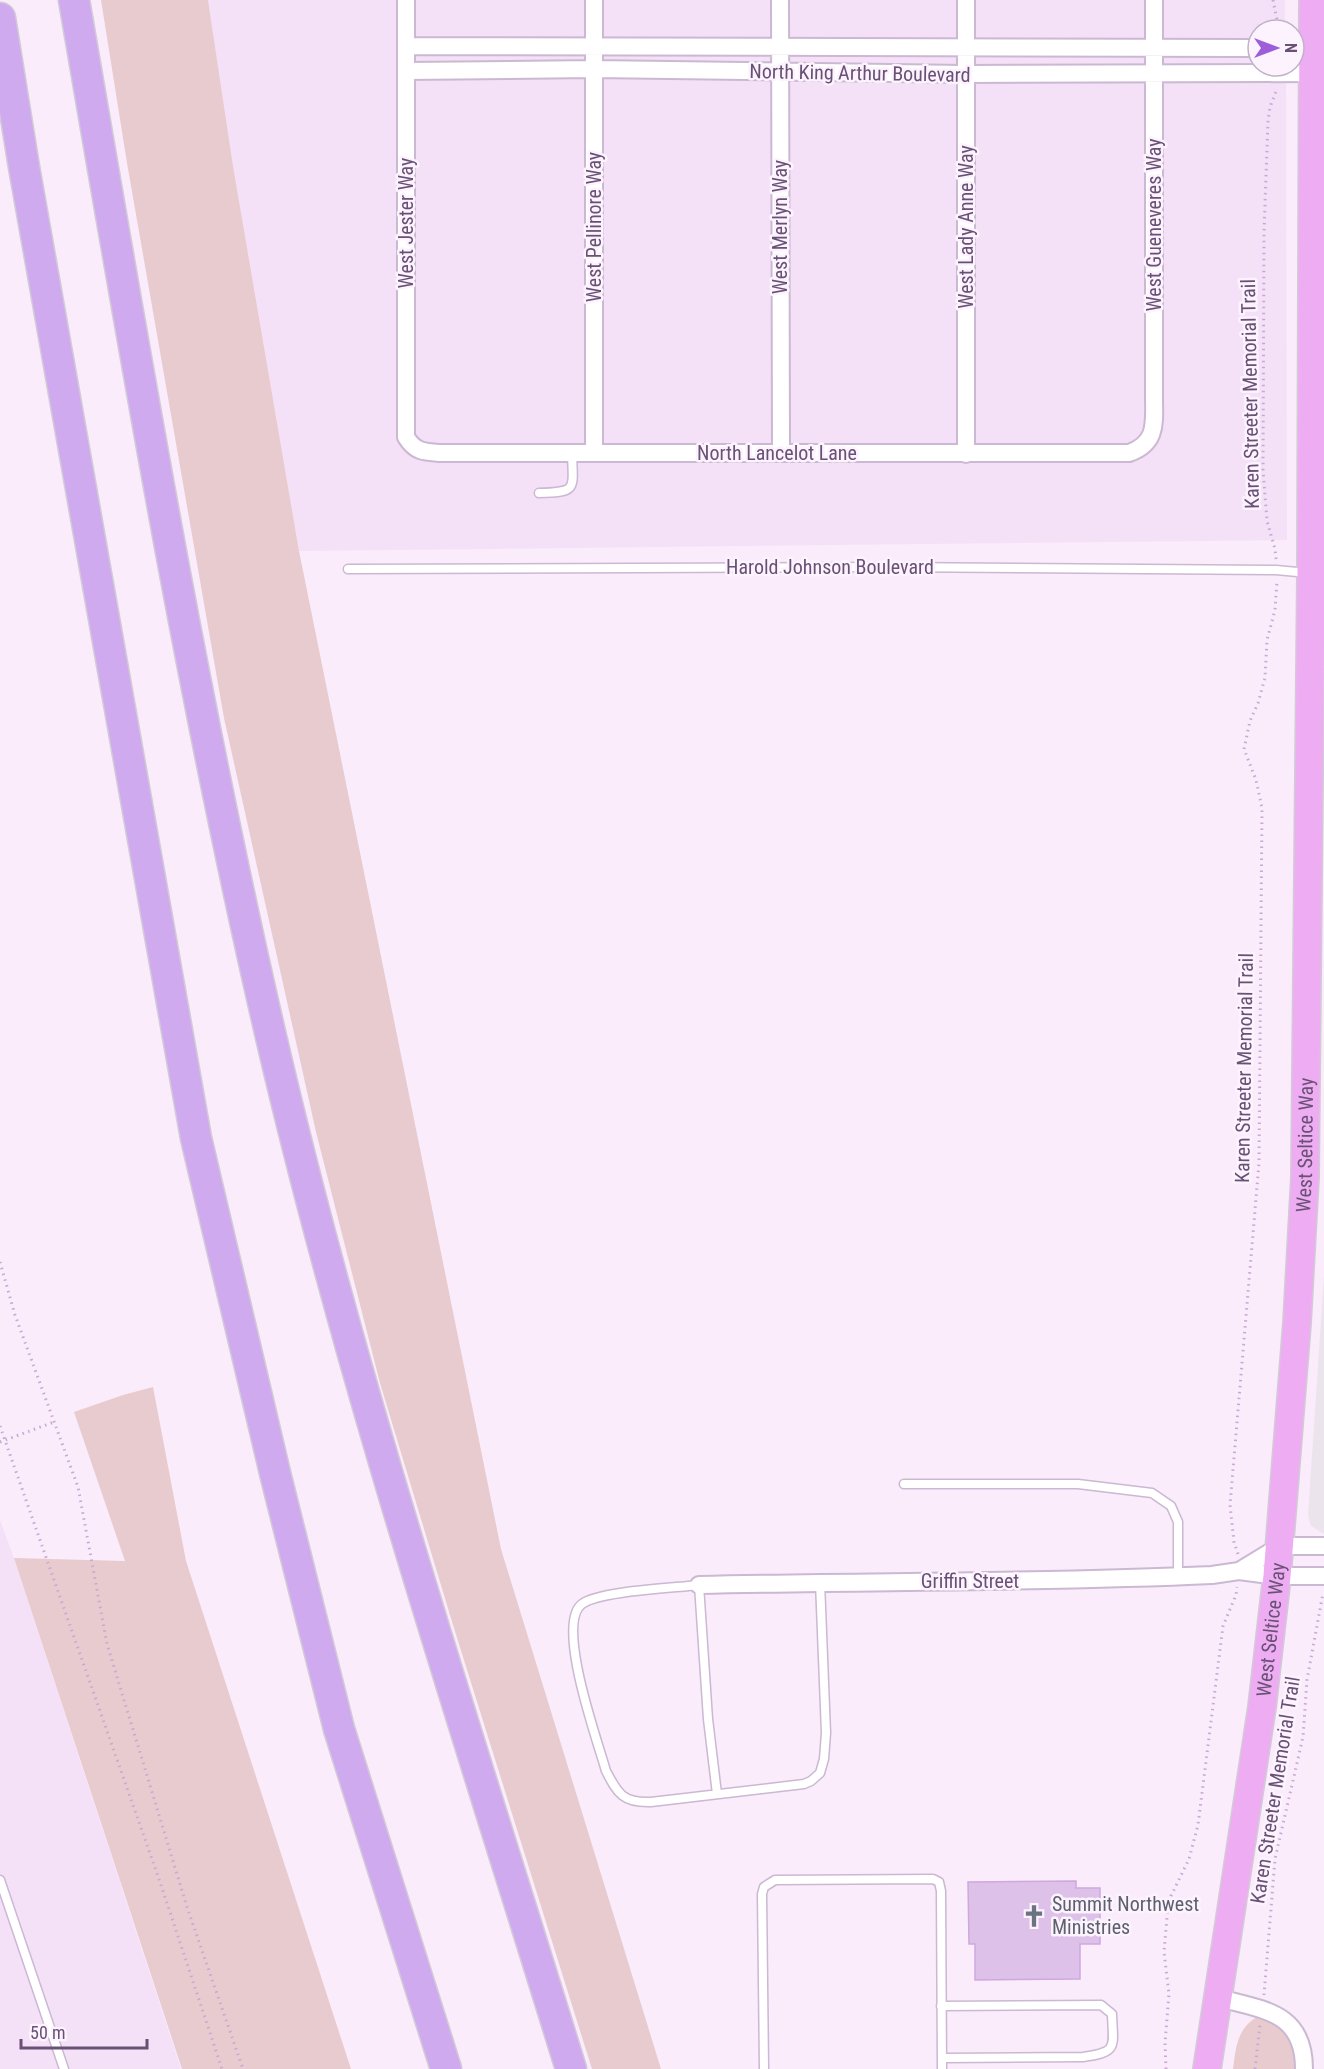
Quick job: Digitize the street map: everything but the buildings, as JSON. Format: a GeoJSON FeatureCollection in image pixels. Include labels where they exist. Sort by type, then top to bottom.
{"type":"FeatureCollection","features":[{"type":"Feature","properties":{"kind":"highway"},"geometry":{"type":"LineString","coordinates":[[74,0],[189,651],[272,1040],[353,1352],[421,1583],[571,2069]]}},
{"type":"Feature","properties":{"kind":"highway"},"geometry":{"type":"LineString","coordinates":[[0,18],[24,167],[196,1138],[275,1473],[339,1729],[446,2069]]}},
{"type":"Feature","properties":{"kind":"main road","name":"West Seltice Way"},"geometry":{"type":"LineString","coordinates":[[1207,2069],[1262,1707],[1277,1576],[1297,1323],[1305,1178],[1318,573],[1313,0]]}},
{"type":"Feature","properties":{"kind":"street","name":"West Jester Way"},"geometry":{"type":"LineString","coordinates":[[406,0],[406,437],[411,445]]}},
{"type":"Feature","properties":{"kind":"street","name":"West Pellinore Way"},"geometry":{"type":"LineString","coordinates":[[594,0],[594,453]]}},
{"type":"Feature","properties":{"kind":"street","name":"West Merlyn Way"},"geometry":{"type":"LineString","coordinates":[[780,0],[781,453]]}},
{"type":"Feature","properties":{"kind":"street","name":"West Lady Anne Way"},"geometry":{"type":"LineString","coordinates":[[966,0],[966,454]]}},
{"type":"Feature","properties":{"kind":"street","name":"West Gueneveres Way"},"geometry":{"type":"LineString","coordinates":[[1144,447],[1154,427],[1154,0]]}},
{"type":"Feature","properties":{"kind":"street","name":"North King Arthur Boulevard"},"geometry":{"type":"LineString","coordinates":[[406,46],[1246,48]]}},
{"type":"Feature","properties":{"kind":"street","name":"North King Arthur Boulevard"},"geometry":{"type":"LineString","coordinates":[[406,71],[594,69],[965,74],[1246,74]]}},
{"type":"Feature","properties":{"kind":"street","name":"North Lancelot Lane"},"geometry":{"type":"LineString","coordinates":[[411,445],[428,452],[441,453],[1129,453],[1144,447]]}},
{"type":"Feature","properties":{"kind":"street","name":"Griffin Street"},"geometry":{"type":"LineString","coordinates":[[1239,1570],[1280,1546]]}},
{"type":"Feature","properties":{"kind":"street"},"geometry":{"type":"LineString","coordinates":[[1280,1546],[1324,1546]]}},
{"type":"Feature","properties":{"kind":"street","name":"Griffin Street"},"geometry":{"type":"LineString","coordinates":[[699,1585],[820,1582],[1025,1582],[1178,1577],[1212,1575],[1239,1570],[1277,1576],[1324,1576]]}},
{"type":"Feature","properties":{"kind":"street"},"geometry":{"type":"LineString","coordinates":[[1219,1998],[1277,2015],[1290,2024],[1302,2044],[1304,2069]]}},
{"type":"Feature","properties":{"kind":"lane"},"geometry":{"type":"LineString","coordinates":[[539,493],[564,492],[571,487],[572,453]]}},
{"type":"Feature","properties":{"kind":"lane","name":"Harold Johnson Boulevard"},"geometry":{"type":"LineString","coordinates":[[348,569],[899,567],[1276,570],[1318,573]]}},
{"type":"Feature","properties":{"kind":"lane"},"geometry":{"type":"LineString","coordinates":[[904,1484],[1078,1484],[1152,1493],[1171,1506],[1178,1522],[1178,1577]]}},
{"type":"Feature","properties":{"kind":"lane"},"geometry":{"type":"LineString","coordinates":[[717,1794],[708,1719],[699,1585],[597,1596],[580,1605],[573,1618],[575,1664],[606,1771],[614,1787],[623,1797],[633,1803],[717,1794],[804,1784],[820,1773],[824,1759],[826,1733],[820,1582]]}},
{"type":"Feature","properties":{"kind":"lane"},"geometry":{"type":"LineString","coordinates":[[764,2069],[762,1894],[764,1887],[775,1880],[933,1879],[939,1882],[941,1891],[942,2069]]}},
{"type":"Feature","properties":{"kind":"lane"},"geometry":{"type":"LineString","coordinates":[[0,1881],[64,2069]]}},
{"type":"Feature","properties":{"kind":"lane"},"geometry":{"type":"LineString","coordinates":[[941,2006],[1101,2005],[1112,2014],[1113,2041],[1109,2050],[1103,2055],[1083,2057],[942,2058]]}},
{"type":"Feature","properties":{"kind":"path"},"geometry":{"type":"LineString","coordinates":[[1274,0],[1277,18]]}},
{"type":"Feature","properties":{"kind":"path","name":"Karen Streeter Memorial Trail"},"geometry":{"type":"LineString","coordinates":[[1166,2069],[1165,2043],[1169,1994],[1164,1952],[1168,1906],[1189,1859],[1198,1825],[1223,1626],[1236,1595],[1240,1561],[1234,1542],[1230,1505],[1259,1163],[1262,868],[1260,794],[1244,749],[1250,721],[1265,678],[1267,640],[1278,592],[1275,549],[1267,521],[1263,469],[1264,232],[1268,121],[1279,78]]}},
{"type":"Feature","properties":{"kind":"path"},"geometry":{"type":"LineString","coordinates":[[0,1262],[15,1315],[78,1487],[99,1609],[119,1684],[190,1918],[243,2069]]}},
{"type":"Feature","properties":{"kind":"path"},"geometry":{"type":"LineString","coordinates":[[0,1442],[54,1422]]}},
{"type":"Feature","properties":{"kind":"path"},"geometry":{"type":"LineString","coordinates":[[0,1426],[160,1882],[222,2069]]}},
{"type":"Feature","properties":{"kind":"path","name":"Karen Streeter Memorial Trail"},"geometry":{"type":"LineString","coordinates":[[1255,2069],[1275,1859],[1303,1737],[1307,1680],[1324,1588]]}},
{"type":"Feature","properties":{"kind":"shaded area"},"geometry":{"type":"Polygon","coordinates":[[[101,0],[208,0],[233,166],[299,551],[501,1549],[661,2069],[592,2069],[380,1383],[316,1132],[224,718],[127,163],[101,0]]]}},
{"type":"Feature","properties":{"kind":"shaded area"},"geometry":{"type":"Polygon","coordinates":[[[208,0],[1285,0],[1285,18],[1246,18],[1246,78],[1286,78],[1287,540],[299,551],[233,166],[208,0]]]}},
{"type":"Feature","properties":{"kind":"shaded area"},"geometry":{"type":"Polygon","coordinates":[[[1324,1275],[1324,1534],[1311,1526],[1308,1515],[1324,1275]]]}},
{"type":"Feature","properties":{"kind":"shaded area"},"geometry":{"type":"Polygon","coordinates":[[[153,1387],[186,1561],[351,2069],[182,2069],[14,1558],[125,1561],[74,1412],[153,1387]]]}},
{"type":"Feature","properties":{"kind":"shaded area"},"geometry":{"type":"Polygon","coordinates":[[[0,1520],[14,1558],[181,2069],[0,2069],[0,1520]]]}},
{"type":"Feature","properties":{"kind":"shaded area"},"geometry":{"type":"Polygon","coordinates":[[[1257,2017],[1275,2023],[1290,2034],[1297,2047],[1299,2069],[1233,2069],[1241,2033],[1257,2017]]]}},
{"type":"Feature","properties":{"kind":"place","name":"Summit Northwest Ministries"},"geometry":{"type":"Point","coordinates":[1034,1916]}}]}
